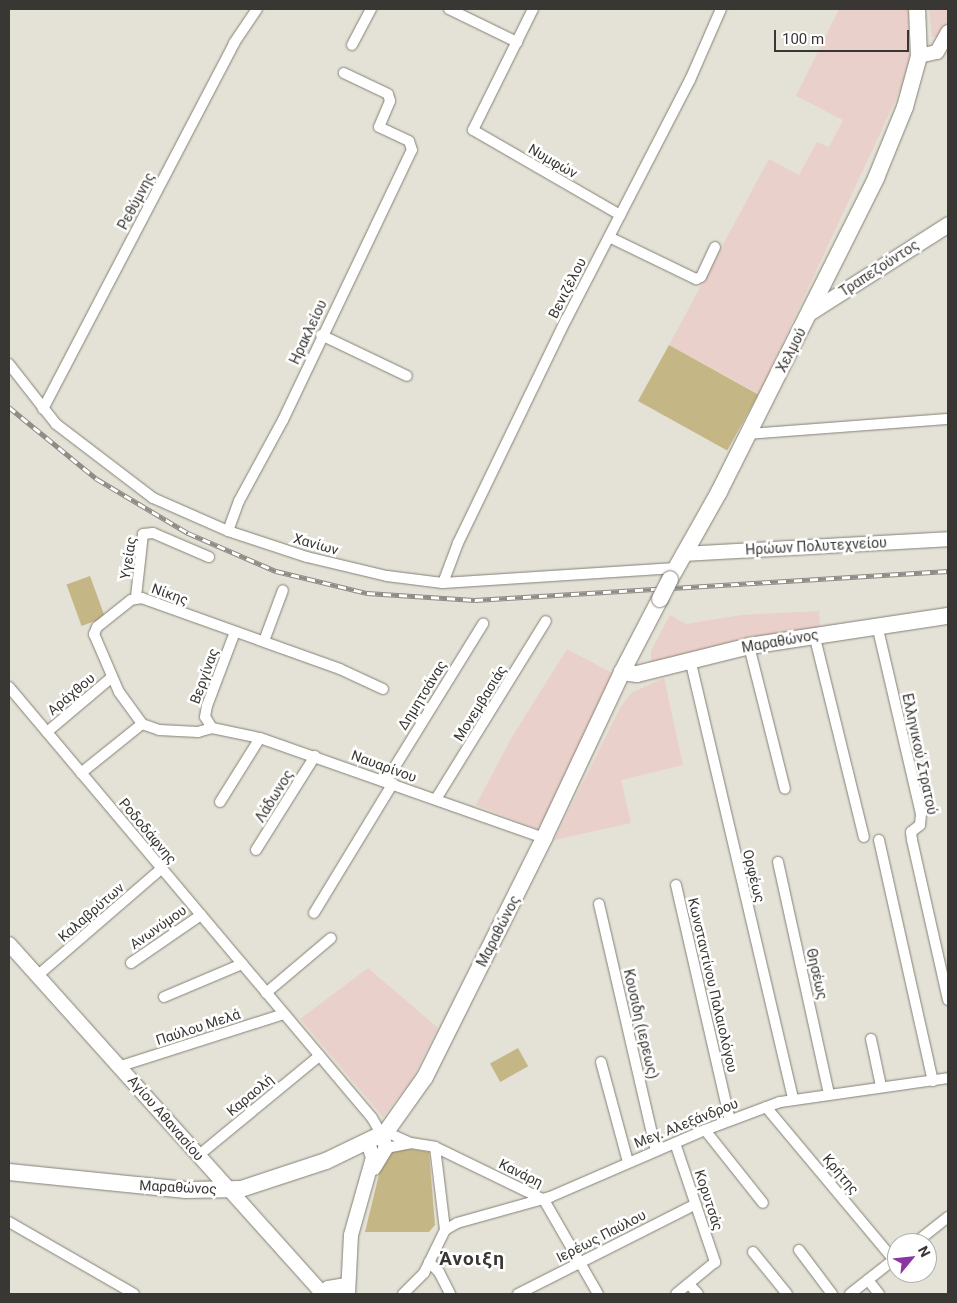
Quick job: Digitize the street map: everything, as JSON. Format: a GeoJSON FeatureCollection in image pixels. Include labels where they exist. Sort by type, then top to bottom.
{"type":"FeatureCollection","features":[{"type":"Feature","properties":{"kind":"main road","name":"Χελμού"},"geometry":{"type":"LineString","coordinates":[[622,672],[748,434],[876,178],[905,107],[919,56],[916,9]]}},
{"type":"Feature","properties":{"kind":"main road","name":"Τραπεζούντος"},"geometry":{"type":"LineString","coordinates":[[810,312],[948,224]]}},
{"type":"Feature","properties":{"kind":"main road","name":"Μαραθώνος"},"geometry":{"type":"LineString","coordinates":[[9,1172],[186,1190],[227,1190],[286,1176],[380,1139],[425,1077],[544,838],[622,672],[637,674],[749,646],[814,634],[948,616]]}},
{"type":"Feature","properties":{"kind":"street","name":"Ρεθύμνης"},"geometry":{"type":"LineString","coordinates":[[43,408],[234,43],[256,9]]}},
{"type":"Feature","properties":{"kind":"street"},"geometry":{"type":"LineString","coordinates":[[352,45],[371,9]]}},
{"type":"Feature","properties":{"kind":"street"},"geometry":{"type":"LineString","coordinates":[[449,9],[517,42],[533,9]]}},
{"type":"Feature","properties":{"kind":"street","name":"Βενιζέλου"},"geometry":{"type":"LineString","coordinates":[[443,583],[463,534],[620,215],[690,80],[721,9]]}},
{"type":"Feature","properties":{"kind":"street"},"geometry":{"type":"LineString","coordinates":[[919,56],[937,52],[948,32]]}},
{"type":"Feature","properties":{"kind":"street","name":"Νυμφών"},"geometry":{"type":"LineString","coordinates":[[517,42],[473,130],[620,215]]}},
{"type":"Feature","properties":{"kind":"street","name":"Ηρακλείου"},"geometry":{"type":"LineString","coordinates":[[228,531],[239,501],[282,420],[321,335],[401,174],[412,145],[379,127],[390,101],[388,94],[344,72]]}},
{"type":"Feature","properties":{"kind":"street"},"geometry":{"type":"LineString","coordinates":[[609,237],[696,279],[701,277],[714,247]]}},
{"type":"Feature","properties":{"kind":"street"},"geometry":{"type":"LineString","coordinates":[[321,335],[407,376]]}},
{"type":"Feature","properties":{"kind":"street","name":"Χανίων"},"geometry":{"type":"LineString","coordinates":[[9,364],[43,408],[76,440],[154,498],[228,531],[356,570],[443,583],[677,567]]}},
{"type":"Feature","properties":{"kind":"street"},"geometry":{"type":"LineString","coordinates":[[748,434],[948,419]]}},
{"type":"Feature","properties":{"kind":"street","name":"Υγείας"},"geometry":{"type":"LineString","coordinates":[[136,597],[143,534],[153,533],[209,557]]}},
{"type":"Feature","properties":{"kind":"street","name":"Ηρώων Πολυτεχνείου"},"geometry":{"type":"LineString","coordinates":[[677,567],[948,539]]}},
{"type":"Feature","properties":{"kind":"street"},"geometry":{"type":"LineString","coordinates":[[264,642],[283,590]]}},
{"type":"Feature","properties":{"kind":"street","name":"Νίκης"},"geometry":{"type":"LineString","coordinates":[[142,724],[129,710],[112,677],[94,634],[108,617],[136,597],[340,669],[383,689]]}},
{"type":"Feature","properties":{"kind":"street","name":"Μονεμβασιάς"},"geometry":{"type":"LineString","coordinates":[[436,799],[546,621]]}},
{"type":"Feature","properties":{"kind":"street","name":"Δημητσάνας"},"geometry":{"type":"LineString","coordinates":[[314,913],[483,624]]}},
{"type":"Feature","properties":{"kind":"street","name":"Ελληνικού Στρατού"},"geometry":{"type":"LineString","coordinates":[[877,626],[921,814],[920,825],[911,832],[912,840],[948,1000]]}},
{"type":"Feature","properties":{"kind":"street","name":"Βεργίνας"},"geometry":{"type":"LineString","coordinates":[[212,728],[206,717],[206,706],[235,632]]}},
{"type":"Feature","properties":{"kind":"street"},"geometry":{"type":"LineString","coordinates":[[814,634],[864,837]]}},
{"type":"Feature","properties":{"kind":"street"},"geometry":{"type":"LineString","coordinates":[[749,646],[785,789]]}},
{"type":"Feature","properties":{"kind":"street","name":"Ορφέως"},"geometry":{"type":"LineString","coordinates":[[690,660],[793,1100]]}},
{"type":"Feature","properties":{"kind":"street","name":"Αράχθου"},"geometry":{"type":"LineString","coordinates":[[47,732],[112,677]]}},
{"type":"Feature","properties":{"kind":"street","name":"Ροδοδάφνης"},"geometry":{"type":"LineString","coordinates":[[9,687],[372,1118],[380,1139]]}},
{"type":"Feature","properties":{"kind":"street"},"geometry":{"type":"LineString","coordinates":[[81,773],[142,724],[159,730],[198,732],[212,728]]}},
{"type":"Feature","properties":{"kind":"street","name":"Ναυαρίνου"},"geometry":{"type":"LineString","coordinates":[[212,728],[260,738],[315,756],[544,838]]}},
{"type":"Feature","properties":{"kind":"street"},"geometry":{"type":"LineString","coordinates":[[220,802],[260,738]]}},
{"type":"Feature","properties":{"kind":"street","name":"Λάδωνος"},"geometry":{"type":"LineString","coordinates":[[256,850],[315,756]]}},
{"type":"Feature","properties":{"kind":"street"},"geometry":{"type":"LineString","coordinates":[[879,840],[933,1081]]}},
{"type":"Feature","properties":{"kind":"street","name":"Θησέως"},"geometry":{"type":"LineString","coordinates":[[778,862],[829,1093]]}},
{"type":"Feature","properties":{"kind":"street","name":"Καλαβρύτων"},"geometry":{"type":"LineString","coordinates":[[37,976],[162,868]]}},
{"type":"Feature","properties":{"kind":"street","name":"Κωνσταντίνου Παλαιολόγου"},"geometry":{"type":"LineString","coordinates":[[676,885],[730,1120]]}},
{"type":"Feature","properties":{"kind":"street","name":"Κουσιδη (ιερεως)"},"geometry":{"type":"LineString","coordinates":[[599,904],[656,1150]]}},
{"type":"Feature","properties":{"kind":"street","name":"Ανωνύμου"},"geometry":{"type":"LineString","coordinates":[[131,963],[201,915]]}},
{"type":"Feature","properties":{"kind":"street"},"geometry":{"type":"LineString","coordinates":[[266,993],[331,938]]}},
{"type":"Feature","properties":{"kind":"street","name":"Αγίου Αθανασίου"},"geometry":{"type":"LineString","coordinates":[[9,944],[121,1066],[227,1190],[322,1293]]}},
{"type":"Feature","properties":{"kind":"street"},"geometry":{"type":"LineString","coordinates":[[164,996],[242,964]]}},
{"type":"Feature","properties":{"kind":"street","name":"Παύλου Μελά"},"geometry":{"type":"LineString","coordinates":[[121,1066],[284,1014]]}},
{"type":"Feature","properties":{"kind":"street"},"geometry":{"type":"LineString","coordinates":[[871,1039],[881,1086]]}},
{"type":"Feature","properties":{"kind":"street","name":"Καραολή"},"geometry":{"type":"LineString","coordinates":[[199,1155],[319,1056]]}},
{"type":"Feature","properties":{"kind":"street"},"geometry":{"type":"LineString","coordinates":[[601,1062],[628,1162]]}},
{"type":"Feature","properties":{"kind":"street","name":"Μεγ. Αλεξάνδρου"},"geometry":{"type":"LineString","coordinates":[[446,1230],[457,1223],[544,1200],[656,1150],[766,1107],[829,1093],[948,1078]]}},
{"type":"Feature","properties":{"kind":"street","name":"Κρήτης"},"geometry":{"type":"LineString","coordinates":[[766,1107],[887,1249]]}},
{"type":"Feature","properties":{"kind":"street"},"geometry":{"type":"LineString","coordinates":[[705,1130],[763,1204]]}},
{"type":"Feature","properties":{"kind":"street"},"geometry":{"type":"LineString","coordinates":[[322,1293],[348,1290],[352,1227],[371,1173],[373,1157],[380,1139],[411,1143]]}},
{"type":"Feature","properties":{"kind":"street","name":"Κανάρη"},"geometry":{"type":"LineString","coordinates":[[380,1139],[435,1147],[544,1200],[598,1294]]}},
{"type":"Feature","properties":{"kind":"street","name":"Κορυτσάς"},"geometry":{"type":"LineString","coordinates":[[675,1143],[715,1262],[689,1284]]}},
{"type":"Feature","properties":{"kind":"street"},"geometry":{"type":"LineString","coordinates":[[403,1294],[424,1273],[446,1230],[435,1147]]}},
{"type":"Feature","properties":{"kind":"street","name":"Ιερέως Παύλου"},"geometry":{"type":"LineString","coordinates":[[518,1294],[696,1204]]}},
{"type":"Feature","properties":{"kind":"street"},"geometry":{"type":"LineString","coordinates":[[928,1233],[948,1217]]}},
{"type":"Feature","properties":{"kind":"street"},"geometry":{"type":"LineString","coordinates":[[9,1222],[134,1294]]}},
{"type":"Feature","properties":{"kind":"street"},"geometry":{"type":"LineString","coordinates":[[799,1250],[832,1294]]}},
{"type":"Feature","properties":{"kind":"street"},"geometry":{"type":"LineString","coordinates":[[753,1252],[787,1294]]}},
{"type":"Feature","properties":{"kind":"street"},"geometry":{"type":"LineString","coordinates":[[429,1262],[439,1272],[450,1294]]}},
{"type":"Feature","properties":{"kind":"street"},"geometry":{"type":"LineString","coordinates":[[850,1294],[887,1265]]}},
{"type":"Feature","properties":{"kind":"street"},"geometry":{"type":"LineString","coordinates":[[868,1280],[880,1294]]}},
{"type":"Feature","properties":{"kind":"street"},"geometry":{"type":"LineString","coordinates":[[676,1294],[689,1284],[698,1294]]}},
{"type":"Feature","properties":{"kind":"shaded area"},"geometry":{"type":"Polygon","coordinates":[[[839,9],[909,9],[910,69],[759,394],[669,345],[769,159],[799,175],[817,142],[829,147],[843,120],[796,96],[839,9]]]}},
{"type":"Feature","properties":{"kind":"shaded area"},"geometry":{"type":"Polygon","coordinates":[[[929,9],[948,9],[948,21],[941,38],[932,37],[929,9]]]}},
{"type":"Feature","properties":{"kind":"shaded area"},"geometry":{"type":"Polygon","coordinates":[[[669,345],[758,394],[727,450],[638,401],[669,345]]]}},
{"type":"Feature","properties":{"kind":"shaded area"},"geometry":{"type":"Polygon","coordinates":[[[90,576],[105,617],[82,626],[67,585],[90,576]]]}},
{"type":"Feature","properties":{"kind":"shaded area"},"geometry":{"type":"Polygon","coordinates":[[[819,611],[820,629],[651,662],[651,651],[670,615],[686,624],[741,615],[819,611]]]}},
{"type":"Feature","properties":{"kind":"shaded area"},"geometry":{"type":"Polygon","coordinates":[[[567,649],[618,676],[540,830],[476,805],[512,737],[567,649]]]}},
{"type":"Feature","properties":{"kind":"shaded area"},"geometry":{"type":"Polygon","coordinates":[[[664,678],[683,765],[621,780],[631,823],[554,840],[620,708],[631,693],[664,678]]]}},
{"type":"Feature","properties":{"kind":"shaded area"},"geometry":{"type":"Polygon","coordinates":[[[368,968],[438,1028],[411,1081],[383,1117],[300,1019],[368,968]]]}},
{"type":"Feature","properties":{"kind":"shaded area"},"geometry":{"type":"Polygon","coordinates":[[[518,1048],[528,1066],[500,1082],[490,1064],[518,1048]]]}},
{"type":"Feature","properties":{"kind":"shaded area"},"geometry":{"type":"Polygon","coordinates":[[[398,1147],[429,1152],[435,1225],[429,1232],[365,1232],[382,1162],[390,1150],[398,1147]]]}},
{"type":"Feature","properties":{"kind":"railway"},"geometry":{"type":"LineString","coordinates":[[9,407],[97,479],[188,533],[276,571],[367,593],[475,600],[948,571]]}},
{"type":"Feature","properties":{"kind":"district","name":"Άνοιξη"},"geometry":{"type":"Point","coordinates":[472,1259]}}]}
